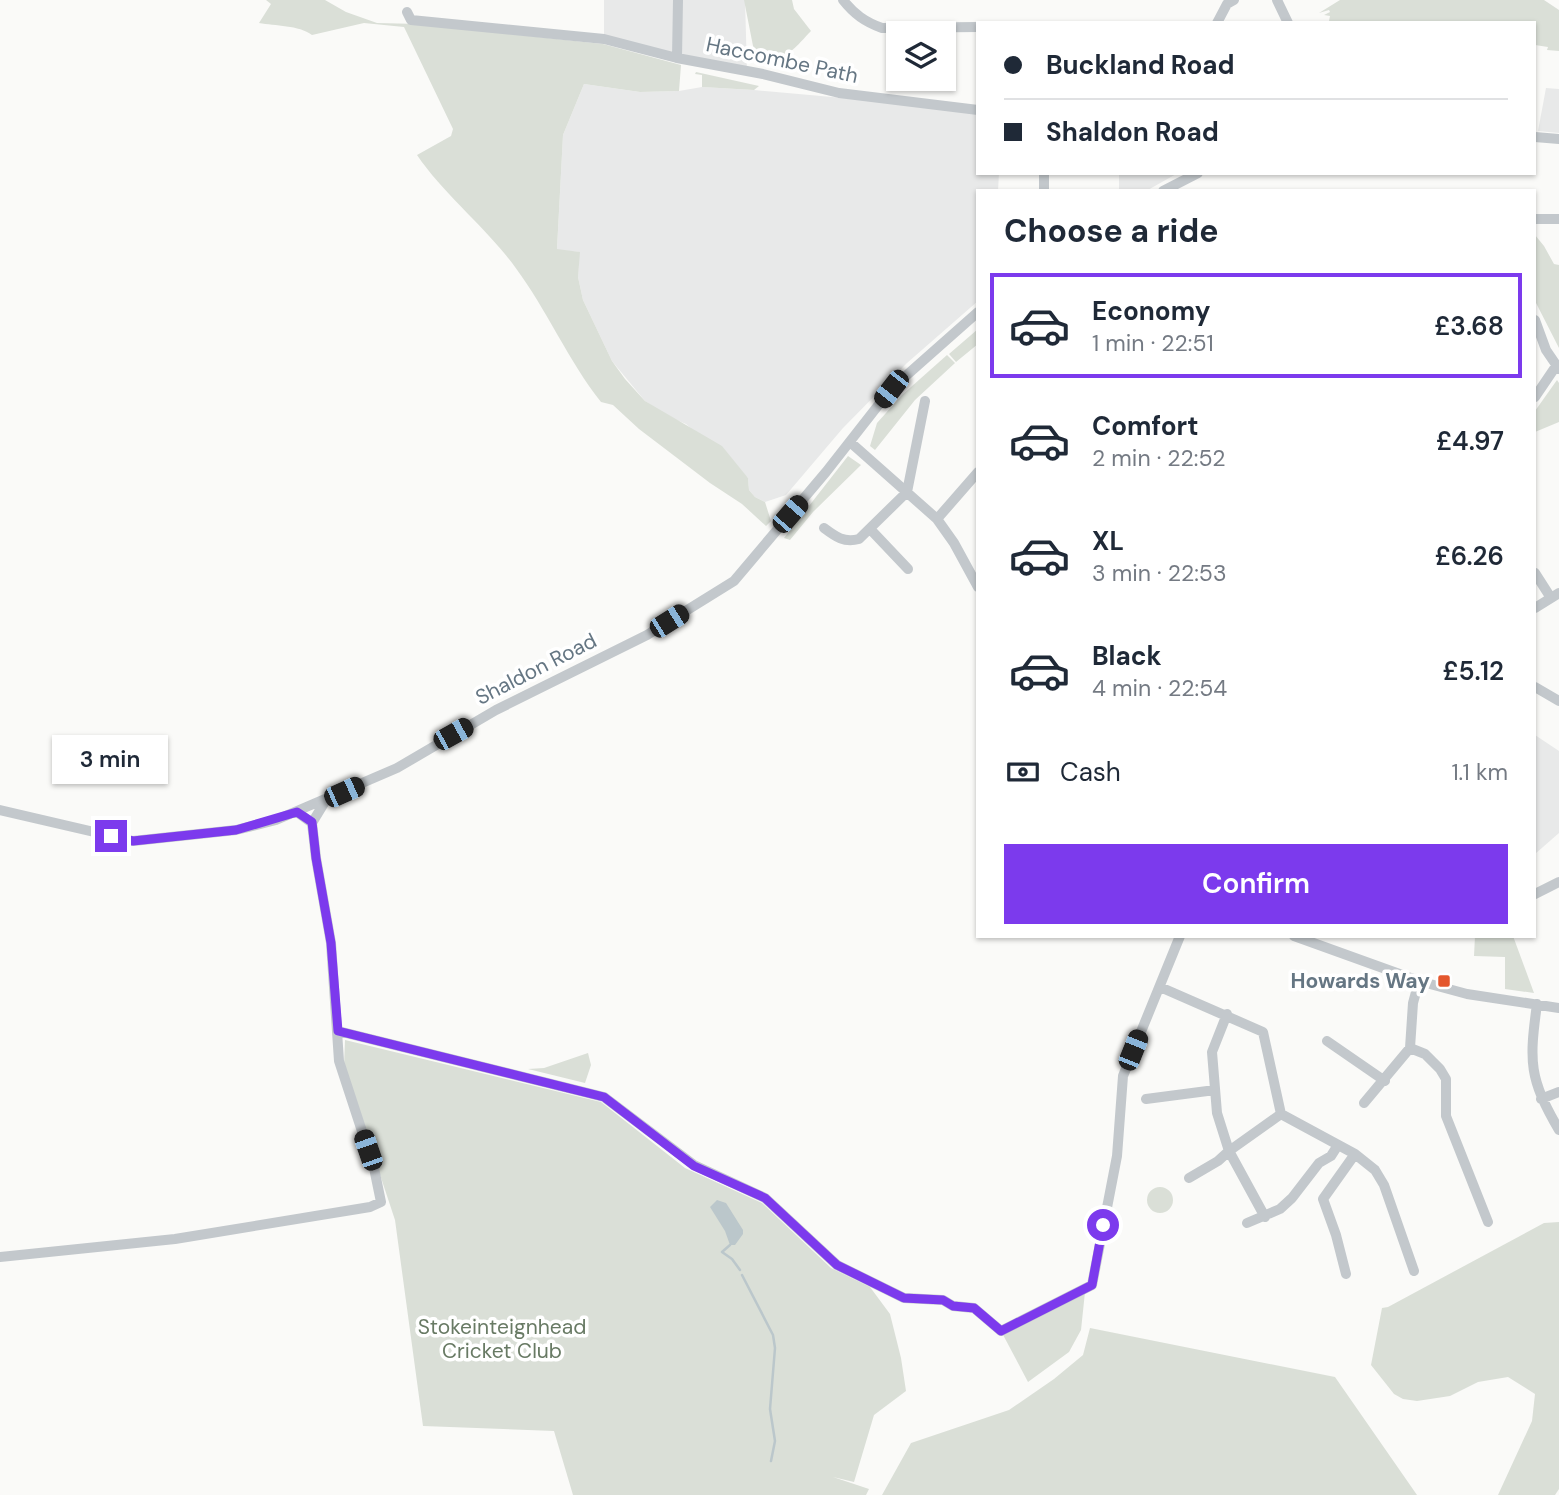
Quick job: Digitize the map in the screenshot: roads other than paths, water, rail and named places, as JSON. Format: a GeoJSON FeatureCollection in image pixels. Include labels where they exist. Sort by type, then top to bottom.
{"type":"FeatureCollection","features":[{"type":"Feature","properties":{"kind":"street","name":"Haccombe Path"},"geometry":{"type":"LineString","coordinates":[[678,0],[677,58],[763,74],[839,93],[976,110]]}},
{"type":"Feature","properties":{"kind":"street"},"geometry":{"type":"LineString","coordinates":[[843,0],[867,23],[882,28],[976,27]]}},
{"type":"Feature","properties":{"kind":"street"},"geometry":{"type":"LineString","coordinates":[[1218,21],[1227,4],[1234,0]]}},
{"type":"Feature","properties":{"kind":"street"},"geometry":{"type":"LineString","coordinates":[[1277,0],[1287,21]]}},
{"type":"Feature","properties":{"kind":"street"},"geometry":{"type":"LineString","coordinates":[[407,12],[411,19],[604,39],[677,58]]}},
{"type":"Feature","properties":{"kind":"street"},"geometry":{"type":"LineString","coordinates":[[1536,137],[1559,139]]}},
{"type":"Feature","properties":{"kind":"street"},"geometry":{"type":"LineString","coordinates":[[1167,189],[1194,175]]}},
{"type":"Feature","properties":{"kind":"street"},"geometry":{"type":"LineString","coordinates":[[1536,219],[1559,219]]}},
{"type":"Feature","properties":{"kind":"street","name":"Shaldon Road"},"geometry":{"type":"LineString","coordinates":[[0,810],[133,841],[236,830],[297,812],[397,768],[496,710],[647,635],[734,581],[891,389],[976,314]]}},
{"type":"Feature","properties":{"kind":"street"},"geometry":{"type":"LineString","coordinates":[[1536,326],[1546,350],[1558,368],[1536,396]]}},
{"type":"Feature","properties":{"kind":"street"},"geometry":{"type":"LineString","coordinates":[[824,528],[838,538],[850,542],[859,540],[907,492],[925,401]]}},
{"type":"Feature","properties":{"kind":"street"},"geometry":{"type":"LineString","coordinates":[[850,442],[937,519],[976,583]]}},
{"type":"Feature","properties":{"kind":"street"},"geometry":{"type":"LineString","coordinates":[[937,519],[976,474]]}},
{"type":"Feature","properties":{"kind":"street"},"geometry":{"type":"LineString","coordinates":[[871,530],[908,569]]}},
{"type":"Feature","properties":{"kind":"street"},"geometry":{"type":"LineString","coordinates":[[1536,574],[1555,596],[1536,607]]}},
{"type":"Feature","properties":{"kind":"street"},"geometry":{"type":"LineString","coordinates":[[1536,688],[1559,701]]}},
{"type":"Feature","properties":{"kind":"street"},"geometry":{"type":"LineString","coordinates":[[0,1257],[176,1239],[370,1207],[381,1202],[374,1168],[339,1061],[331,943],[312,822],[326,800]]}},
{"type":"Feature","properties":{"kind":"street"},"geometry":{"type":"LineString","coordinates":[[297,812],[312,822]]}},
{"type":"Feature","properties":{"kind":"street"},"geometry":{"type":"LineString","coordinates":[[1536,894],[1556,884],[1559,896]]}},
{"type":"Feature","properties":{"kind":"street"},"geometry":{"type":"LineString","coordinates":[[338,1031],[604,1097],[694,1166],[765,1198],[837,1265],[904,1298],[943,1300],[953,1306],[974,1308],[1001,1331],[1092,1285],[1117,1156],[1123,1076],[1179,938]]}},
{"type":"Feature","properties":{"kind":"street"},"geometry":{"type":"LineString","coordinates":[[1300,938],[1419,981],[1467,994],[1559,1008]]}},
{"type":"Feature","properties":{"kind":"street"},"geometry":{"type":"LineString","coordinates":[[1364,1103],[1410,1048],[1413,1003],[1419,981]]}},
{"type":"Feature","properties":{"kind":"street"},"geometry":{"type":"LineString","coordinates":[[1160,987],[1263,1032],[1280,1114]]}},
{"type":"Feature","properties":{"kind":"street"},"geometry":{"type":"LineString","coordinates":[[1537,1004],[1531,1053],[1534,1076],[1541,1099],[1559,1130]]}},
{"type":"Feature","properties":{"kind":"street"},"geometry":{"type":"LineString","coordinates":[[1227,1014],[1212,1052],[1217,1113],[1229,1151],[1265,1217]]}},
{"type":"Feature","properties":{"kind":"street"},"geometry":{"type":"LineString","coordinates":[[1326,1041],[1385,1081]]}},
{"type":"Feature","properties":{"kind":"street"},"geometry":{"type":"LineString","coordinates":[[1410,1048],[1425,1054],[1446,1079],[1446,1116],[1488,1222]]}},
{"type":"Feature","properties":{"kind":"street"},"geometry":{"type":"LineString","coordinates":[[1146,1099],[1215,1090]]}},
{"type":"Feature","properties":{"kind":"street"},"geometry":{"type":"LineString","coordinates":[[1541,1099],[1559,1092]]}},
{"type":"Feature","properties":{"kind":"street"},"geometry":{"type":"LineString","coordinates":[[1280,1114],[1355,1154],[1375,1170],[1384,1185],[1414,1271]]}},
{"type":"Feature","properties":{"kind":"street"},"geometry":{"type":"LineString","coordinates":[[1189,1178],[1218,1161],[1280,1114]]}},
{"type":"Feature","properties":{"kind":"street"},"geometry":{"type":"LineString","coordinates":[[1247,1223],[1280,1209],[1320,1163],[1331,1156],[1338,1145]]}},
{"type":"Feature","properties":{"kind":"street"},"geometry":{"type":"LineString","coordinates":[[1346,1274],[1323,1199],[1355,1154]]}},
{"type":"Feature","properties":{"kind":"waterway"},"geometry":{"type":"LineString","coordinates":[[730,1245],[722,1252],[732,1259],[740,1270]]}},
{"type":"Feature","properties":{"kind":"waterway"},"geometry":{"type":"LineString","coordinates":[[742,1275],[773,1335],[775,1348],[770,1409],[775,1441],[771,1461]]}},
{"type":"Feature","properties":{"kind":"place","name":"Howards Way"},"geometry":{"type":"Point","coordinates":[1444,981]}},
{"type":"Feature","properties":{"kind":"park label","name":"Stokeinteignhead Cricket Club"},"geometry":{"type":"Point","coordinates":[502,1339]}}]}
